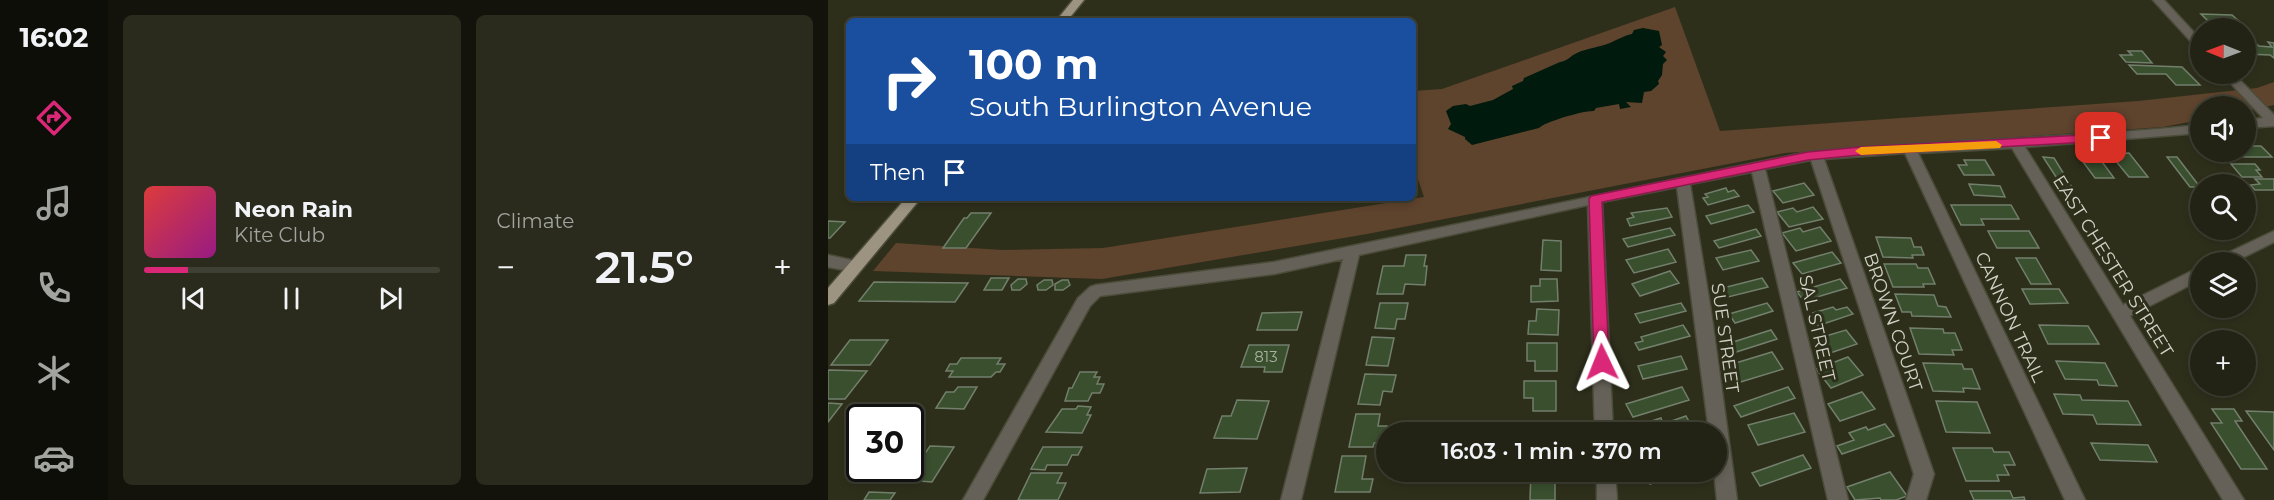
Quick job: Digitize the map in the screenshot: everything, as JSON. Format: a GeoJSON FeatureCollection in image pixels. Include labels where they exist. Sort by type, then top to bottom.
{"type":"FeatureCollection","features":[{"type":"Feature","properties":{"kind":"main road"},"geometry":{"type":"LineString","coordinates":[[1064,18],[1079,0]]}},
{"type":"Feature","properties":{"kind":"main road"},"geometry":{"type":"LineString","coordinates":[[828,299],[911,201]]}},
{"type":"Feature","properties":{"kind":"street"},"geometry":{"type":"LineString","coordinates":[[2158,0],[2190,34]]}},
{"type":"Feature","properties":{"kind":"street"},"geometry":{"type":"LineString","coordinates":[[2238,84],[2273,121]]}},
{"type":"Feature","properties":{"kind":"street"},"geometry":{"type":"LineString","coordinates":[[2256,123],[2273,121]]}},
{"type":"Feature","properties":{"kind":"street"},"geometry":{"type":"LineString","coordinates":[[973,500],[1084,302],[1096,291],[1274,268],[1757,165],[1816,156],[1860,151],[2016,144],[2190,130]]}},
{"type":"Feature","properties":{"kind":"street","name":"EAST CHESTER STREET"},"geometry":{"type":"LineString","coordinates":[[2016,144],[2234,500]]}},
{"type":"Feature","properties":{"kind":"street","name":"CANNON TRAIL"},"geometry":{"type":"LineString","coordinates":[[1910,150],[2075,500]]}},
{"type":"Feature","properties":{"kind":"street","name":"BROWN COURT"},"geometry":{"type":"LineString","coordinates":[[1816,156],[1924,474],[1916,500]]}},
{"type":"Feature","properties":{"kind":"street","name":"SAL STREET"},"geometry":{"type":"LineString","coordinates":[[1757,165],[1838,500]]}},
{"type":"Feature","properties":{"kind":"street","name":"SUE STREET"},"geometry":{"type":"LineString","coordinates":[[1683,181],[1703,311],[1727,500]]}},
{"type":"Feature","properties":{"kind":"street"},"geometry":{"type":"LineString","coordinates":[[1595,199],[1604,422]]}},
{"type":"Feature","properties":{"kind":"street"},"geometry":{"type":"LineString","coordinates":[[2242,252],[2274,236]]}},
{"type":"Feature","properties":{"kind":"street"},"geometry":{"type":"LineString","coordinates":[[1291,500],[1352,252]]}},
{"type":"Feature","properties":{"kind":"street"},"geometry":{"type":"LineString","coordinates":[[828,261],[855,266]]}},
{"type":"Feature","properties":{"kind":"street"},"geometry":{"type":"LineString","coordinates":[[2120,314],[2190,278]]}},
{"type":"Feature","properties":{"kind":"street"},"geometry":{"type":"LineString","coordinates":[[1606,482],[1607,500]]}},
{"type":"Feature","properties":{"kind":"shaded area"},"geometry":{"type":"Polygon","coordinates":[[[1675,7],[1720,131],[2138,101],[2257,88],[2274,82],[2274,105],[2256,109],[2256,96],[2190,96],[2190,122],[2163,127],[1785,153],[1367,234],[1102,279],[873,271],[896,243],[1002,250],[1103,248],[1399,201],[1416,201],[1416,198],[1424,197],[1416,173],[1416,91],[1442,89],[1675,7]]]}},
{"type":"Feature","properties":{"kind":"shaded area"},"geometry":{"type":"Polygon","coordinates":[[[1643,28],[1659,31],[1662,45],[1659,47],[1666,52],[1663,56],[1667,60],[1663,64],[1659,84],[1651,91],[1644,92],[1642,103],[1626,102],[1631,107],[1620,109],[1619,104],[1596,108],[1594,111],[1565,117],[1539,128],[1472,145],[1465,137],[1448,129],[1451,124],[1446,111],[1453,106],[1466,104],[1470,106],[1493,100],[1513,89],[1512,86],[1523,81],[1524,78],[1565,61],[1581,51],[1606,44],[1643,28]]]}},
{"type":"Feature","properties":{"kind":"building"},"geometry":{"type":"Polygon","coordinates":[[[2201,14],[2232,15],[2235,18],[2205,18],[2201,14]]]}},
{"type":"Feature","properties":{"kind":"building"},"geometry":{"type":"Polygon","coordinates":[[[2268,42],[2274,43],[2274,58],[2270,55],[2256,54],[2256,43],[2259,46],[2272,47],[2268,42]]]}},
{"type":"Feature","properties":{"kind":"building"},"geometry":{"type":"Polygon","coordinates":[[[2128,51],[2142,51],[2152,63],[2126,62],[2120,55],[2132,55],[2128,51]]]}},
{"type":"Feature","properties":{"kind":"building"},"geometry":{"type":"Polygon","coordinates":[[[2129,65],[2182,67],[2190,75],[2190,84],[2200,85],[2176,85],[2166,74],[2137,74],[2129,65]]]}},
{"type":"Feature","properties":{"kind":"building"},"geometry":{"type":"Polygon","coordinates":[[[2256,146],[2261,146],[2272,157],[2256,157],[2256,146]]]}},
{"type":"Feature","properties":{"kind":"building"},"geometry":{"type":"Polygon","coordinates":[[[2129,153],[2148,177],[2129,177],[2110,154],[2129,153]]]}},
{"type":"Feature","properties":{"kind":"building"},"geometry":{"type":"Polygon","coordinates":[[[2078,155],[2097,155],[2114,178],[2095,178],[2078,155]]]}},
{"type":"Feature","properties":{"kind":"building"},"geometry":{"type":"Polygon","coordinates":[[[2043,157],[2054,158],[2072,187],[2062,186],[2043,157]]]}},
{"type":"Feature","properties":{"kind":"building"},"geometry":{"type":"Polygon","coordinates":[[[2167,157],[2177,157],[2190,174],[2190,187],[2167,157]]]}},
{"type":"Feature","properties":{"kind":"building"},"geometry":{"type":"Polygon","coordinates":[[[1964,160],[1985,160],[1994,175],[1964,175],[1958,165],[1967,165],[1964,160]]]}},
{"type":"Feature","properties":{"kind":"building"},"geometry":{"type":"Polygon","coordinates":[[[2231,164],[2255,164],[2260,170],[2256,170],[2262,177],[2256,177],[2256,174],[2239,174],[2231,164]]]}},
{"type":"Feature","properties":{"kind":"building"},"geometry":{"type":"Polygon","coordinates":[[[2256,179],[2274,179],[2274,190],[2256,190],[2256,184],[2260,184],[2256,179]]]}},
{"type":"Feature","properties":{"kind":"building"},"geometry":{"type":"Polygon","coordinates":[[[1804,183],[1814,195],[1783,203],[1773,191],[1804,183]]]}},
{"type":"Feature","properties":{"kind":"building"},"geometry":{"type":"Polygon","coordinates":[[[1969,184],[2000,186],[2005,197],[1974,195],[1969,184]]]}},
{"type":"Feature","properties":{"kind":"building"},"geometry":{"type":"Polygon","coordinates":[[[1726,188],[1728,192],[1734,190],[1739,196],[1708,205],[1703,198],[1708,197],[1705,194],[1726,188]]]}},
{"type":"Feature","properties":{"kind":"building"},"geometry":{"type":"Polygon","coordinates":[[[1748,205],[1754,212],[1711,224],[1706,216],[1748,205]]]}},
{"type":"Feature","properties":{"kind":"building"},"geometry":{"type":"Polygon","coordinates":[[[1951,205],[2011,205],[2019,219],[1981,219],[1984,225],[1961,225],[1951,205]]]}},
{"type":"Feature","properties":{"kind":"building"},"geometry":{"type":"Polygon","coordinates":[[[1813,207],[1823,219],[1789,227],[1777,212],[1793,208],[1797,212],[1813,207]]]}},
{"type":"Feature","properties":{"kind":"building"},"geometry":{"type":"Polygon","coordinates":[[[1667,208],[1672,217],[1630,226],[1627,219],[1634,217],[1631,213],[1667,208]]]}},
{"type":"Feature","properties":{"kind":"building"},"geometry":{"type":"Polygon","coordinates":[[[971,213],[991,213],[966,248],[943,248],[964,218],[971,213]]]}},
{"type":"Feature","properties":{"kind":"building"},"geometry":{"type":"Polygon","coordinates":[[[828,221],[845,222],[830,238],[828,238],[828,221]]]}},
{"type":"Feature","properties":{"kind":"building"},"geometry":{"type":"Polygon","coordinates":[[[1820,227],[1831,241],[1796,251],[1782,233],[1800,228],[1803,232],[1820,227]]]}},
{"type":"Feature","properties":{"kind":"building"},"geometry":{"type":"Polygon","coordinates":[[[1670,228],[1675,235],[1628,247],[1623,239],[1670,228]]]}},
{"type":"Feature","properties":{"kind":"building"},"geometry":{"type":"Polygon","coordinates":[[[1756,229],[1761,236],[1719,248],[1714,241],[1756,229]]]}},
{"type":"Feature","properties":{"kind":"building"},"geometry":{"type":"Polygon","coordinates":[[[1988,231],[2029,231],[2039,248],[1997,248],[1988,231]]]}},
{"type":"Feature","properties":{"kind":"building"},"geometry":{"type":"Polygon","coordinates":[[[1876,237],[1911,238],[1914,247],[1921,247],[1924,255],[1912,255],[1913,258],[1883,257],[1876,237]]]}},
{"type":"Feature","properties":{"kind":"building"},"geometry":{"type":"Polygon","coordinates":[[[1543,240],[1561,241],[1561,271],[1541,270],[1543,240]]]}},
{"type":"Feature","properties":{"kind":"building"},"geometry":{"type":"Polygon","coordinates":[[[1668,249],[1676,262],[1634,273],[1626,260],[1668,249]]]}},
{"type":"Feature","properties":{"kind":"building"},"geometry":{"type":"Polygon","coordinates":[[[1751,250],[1759,261],[1723,270],[1716,258],[1751,250]]]}},
{"type":"Feature","properties":{"kind":"building"},"geometry":{"type":"Polygon","coordinates":[[[1832,252],[1841,263],[1802,274],[1793,263],[1832,252]]]}},
{"type":"Feature","properties":{"kind":"building"},"geometry":{"type":"Polygon","coordinates":[[[1406,255],[1426,255],[1425,285],[1405,284],[1403,294],[1377,294],[1383,266],[1404,266],[1406,255]]]}},
{"type":"Feature","properties":{"kind":"building"},"geometry":{"type":"Polygon","coordinates":[[[2016,258],[2036,258],[2051,284],[2031,284],[2016,258]]]}},
{"type":"Feature","properties":{"kind":"building"},"geometry":{"type":"Polygon","coordinates":[[[1884,264],[1916,264],[1918,268],[1928,268],[1935,284],[1923,284],[1924,287],[1893,287],[1884,264]]]}},
{"type":"Feature","properties":{"kind":"building"},"geometry":{"type":"Polygon","coordinates":[[[1670,271],[1679,283],[1640,296],[1632,284],[1670,271]]]}},
{"type":"Feature","properties":{"kind":"building"},"geometry":{"type":"Polygon","coordinates":[[[991,278],[1009,278],[1002,290],[984,290],[991,278]]]}},
{"type":"Feature","properties":{"kind":"building"},"geometry":{"type":"Polygon","coordinates":[[[1762,278],[1768,287],[1724,298],[1719,289],[1762,278]]]}},
{"type":"Feature","properties":{"kind":"building"},"geometry":{"type":"Polygon","coordinates":[[[1018,279],[1026,279],[1027,284],[1020,290],[1012,290],[1011,285],[1018,279]]]}},
{"type":"Feature","properties":{"kind":"building"},"geometry":{"type":"Polygon","coordinates":[[[1540,279],[1557,279],[1558,301],[1531,302],[1531,286],[1540,286],[1540,279]]]}},
{"type":"Feature","properties":{"kind":"building"},"geometry":{"type":"Polygon","coordinates":[[[1840,279],[1847,288],[1804,301],[1797,292],[1840,279]]]}},
{"type":"Feature","properties":{"kind":"building"},"geometry":{"type":"Polygon","coordinates":[[[1044,280],[1052,280],[1053,285],[1046,290],[1038,290],[1037,285],[1044,280]]]}},
{"type":"Feature","properties":{"kind":"building"},"geometry":{"type":"Polygon","coordinates":[[[1068,280],[1070,285],[1063,290],[1055,290],[1055,284],[1068,280]]]}},
{"type":"Feature","properties":{"kind":"building"},"geometry":{"type":"Polygon","coordinates":[[[874,282],[968,283],[955,302],[859,301],[874,282]]]}},
{"type":"Feature","properties":{"kind":"building"},"geometry":{"type":"Polygon","coordinates":[[[2022,289],[2059,289],[2068,303],[2030,304],[2022,289]]]}},
{"type":"Feature","properties":{"kind":"building"},"geometry":{"type":"Polygon","coordinates":[[[1895,294],[1934,295],[1938,306],[1946,307],[1951,317],[1912,316],[1911,312],[1902,312],[1895,294]]]}},
{"type":"Feature","properties":{"kind":"building"},"geometry":{"type":"Polygon","coordinates":[[[1380,303],[1408,303],[1405,319],[1397,319],[1395,329],[1375,328],[1380,303]]]}},
{"type":"Feature","properties":{"kind":"building"},"geometry":{"type":"Polygon","coordinates":[[[1681,303],[1686,311],[1640,323],[1635,314],[1681,303]]]}},
{"type":"Feature","properties":{"kind":"building"},"geometry":{"type":"Polygon","coordinates":[[[1767,303],[1773,311],[1735,323],[1729,314],[1767,303]]]}},
{"type":"Feature","properties":{"kind":"building"},"geometry":{"type":"Polygon","coordinates":[[[1833,307],[1836,310],[1847,307],[1853,314],[1814,327],[1809,320],[1817,318],[1813,313],[1833,307]]]}},
{"type":"Feature","properties":{"kind":"building"},"geometry":{"type":"Polygon","coordinates":[[[1537,309],[1559,310],[1558,335],[1528,334],[1529,321],[1536,321],[1537,309]]]}},
{"type":"Feature","properties":{"kind":"building"},"geometry":{"type":"Polygon","coordinates":[[[1302,312],[1297,330],[1257,330],[1262,313],[1302,312]]]}},
{"type":"Feature","properties":{"kind":"building"},"geometry":{"type":"Polygon","coordinates":[[[1683,325],[1690,336],[1639,350],[1635,343],[1643,341],[1641,337],[1683,325]]]}},
{"type":"Feature","properties":{"kind":"building"},"geometry":{"type":"Polygon","coordinates":[[[2039,325],[2088,326],[2099,344],[2048,344],[2039,325]]]}},
{"type":"Feature","properties":{"kind":"building"},"geometry":{"type":"Polygon","coordinates":[[[1910,328],[1943,329],[1944,333],[1955,333],[1962,350],[1952,350],[1954,355],[1919,354],[1910,328]]]}},
{"type":"Feature","properties":{"kind":"building"},"geometry":{"type":"Polygon","coordinates":[[[1771,330],[1777,339],[1733,353],[1727,344],[1771,330]]]}},
{"type":"Feature","properties":{"kind":"building"},"geometry":{"type":"Polygon","coordinates":[[[1846,330],[1857,344],[1830,353],[1819,338],[1846,330]]]}},
{"type":"Feature","properties":{"kind":"building"},"geometry":{"type":"Polygon","coordinates":[[[1372,337],[1394,338],[1388,366],[1366,365],[1372,337]]]}},
{"type":"Feature","properties":{"kind":"building"},"geometry":{"type":"Polygon","coordinates":[[[850,340],[888,340],[870,365],[831,365],[850,340]]]}},
{"type":"Feature","properties":{"kind":"building"},"geometry":{"type":"Polygon","coordinates":[[[1527,343],[1557,343],[1557,371],[1535,371],[1535,361],[1527,361],[1527,343]]]}},
{"type":"Feature","properties":{"kind":"building"},"geometry":{"type":"Polygon","coordinates":[[[1249,345],[1289,345],[1282,372],[1264,372],[1265,367],[1241,367],[1249,345]]]}},
{"type":"Feature","properties":{"kind":"building"},"geometry":{"type":"Polygon","coordinates":[[[1772,352],[1783,369],[1737,383],[1726,366],[1772,352]]]}},
{"type":"Feature","properties":{"kind":"building"},"geometry":{"type":"Polygon","coordinates":[[[1681,356],[1687,369],[1643,379],[1638,366],[1681,356]]]}},
{"type":"Feature","properties":{"kind":"building"},"geometry":{"type":"Polygon","coordinates":[[[1848,357],[1863,375],[1831,388],[1816,369],[1848,357]]]}},
{"type":"Feature","properties":{"kind":"building"},"geometry":{"type":"Polygon","coordinates":[[[961,358],[1001,358],[997,364],[1005,364],[1000,372],[996,372],[991,377],[949,377],[953,371],[946,371],[950,364],[957,364],[961,358]]]}},
{"type":"Feature","properties":{"kind":"building"},"geometry":{"type":"Polygon","coordinates":[[[2056,361],[2105,363],[2117,386],[2099,385],[2097,380],[2065,379],[2056,361]]]}},
{"type":"Feature","properties":{"kind":"building"},"geometry":{"type":"Polygon","coordinates":[[[1923,363],[1962,364],[1964,369],[1972,369],[1980,389],[1963,388],[1964,392],[1933,391],[1923,363]]]}},
{"type":"Feature","properties":{"kind":"building"},"geometry":{"type":"Polygon","coordinates":[[[828,371],[867,371],[845,399],[828,399],[828,371]]]}},
{"type":"Feature","properties":{"kind":"building"},"geometry":{"type":"Polygon","coordinates":[[[1080,372],[1097,372],[1094,377],[1100,377],[1097,384],[1104,384],[1100,393],[1092,393],[1088,401],[1065,401],[1069,388],[1072,388],[1080,372]]]}},
{"type":"Feature","properties":{"kind":"building"},"geometry":{"type":"Polygon","coordinates":[[[1365,374],[1396,375],[1392,392],[1383,391],[1380,405],[1358,404],[1365,374]]]}},
{"type":"Feature","properties":{"kind":"building"},"geometry":{"type":"Polygon","coordinates":[[[1524,381],[1556,381],[1556,411],[1533,411],[1533,398],[1524,398],[1524,381]]]}},
{"type":"Feature","properties":{"kind":"building"},"geometry":{"type":"Polygon","coordinates":[[[958,387],[977,387],[964,409],[936,408],[946,392],[954,392],[958,387]]]}},
{"type":"Feature","properties":{"kind":"building"},"geometry":{"type":"Polygon","coordinates":[[[1682,387],[1689,400],[1633,417],[1626,404],[1682,387]]]}},
{"type":"Feature","properties":{"kind":"building"},"geometry":{"type":"Polygon","coordinates":[[[1788,387],[1795,398],[1741,417],[1734,406],[1788,387]]]}},
{"type":"Feature","properties":{"kind":"building"},"geometry":{"type":"Polygon","coordinates":[[[1862,392],[1875,409],[1840,421],[1828,404],[1862,392]]]}},
{"type":"Feature","properties":{"kind":"building"},"geometry":{"type":"Polygon","coordinates":[[[2054,394],[2080,395],[2082,400],[2128,401],[2141,425],[2097,424],[2093,415],[2063,414],[2054,394]]]}},
{"type":"Feature","properties":{"kind":"building"},"geometry":{"type":"Polygon","coordinates":[[[1237,400],[1269,401],[1257,439],[1214,438],[1222,416],[1231,416],[1237,400]]]}},
{"type":"Feature","properties":{"kind":"building"},"geometry":{"type":"Polygon","coordinates":[[[1936,401],[1977,402],[1990,433],[1946,432],[1936,401]]]}},
{"type":"Feature","properties":{"kind":"building"},"geometry":{"type":"Polygon","coordinates":[[[828,403],[842,404],[828,422],[828,403]]]}},
{"type":"Feature","properties":{"kind":"building"},"geometry":{"type":"Polygon","coordinates":[[[1078,406],[1091,407],[1087,415],[1091,415],[1082,433],[1046,432],[1062,409],[1076,409],[1078,406]]]}},
{"type":"Feature","properties":{"kind":"building"},"geometry":{"type":"Polygon","coordinates":[[[2212,409],[2234,409],[2242,421],[2235,421],[2267,469],[2241,469],[2211,423],[2222,423],[2212,409]]]}},
{"type":"Feature","properties":{"kind":"building"},"geometry":{"type":"Polygon","coordinates":[[[2246,411],[2274,412],[2274,450],[2246,411]]]}},
{"type":"Feature","properties":{"kind":"building"},"geometry":{"type":"Polygon","coordinates":[[[1794,413],[1805,432],[1758,445],[1748,425],[1794,413]]]}},
{"type":"Feature","properties":{"kind":"building"},"geometry":{"type":"Polygon","coordinates":[[[1356,414],[1380,414],[1379,422],[1376,422],[1376,443],[1373,447],[1349,447],[1356,414]]]}},
{"type":"Feature","properties":{"kind":"building"},"geometry":{"type":"Polygon","coordinates":[[[1686,416],[1689,422],[1669,422],[1686,416]]]}},
{"type":"Feature","properties":{"kind":"building"},"geometry":{"type":"Polygon","coordinates":[[[1661,418],[1662,422],[1648,422],[1661,418]]]}},
{"type":"Feature","properties":{"kind":"building"},"geometry":{"type":"Polygon","coordinates":[[[1885,424],[1894,436],[1842,454],[1837,446],[1854,440],[1849,433],[1885,424]]]}},
{"type":"Feature","properties":{"kind":"building"},"geometry":{"type":"Polygon","coordinates":[[[2091,443],[2148,445],[2157,462],[2100,460],[2091,443]]]}},
{"type":"Feature","properties":{"kind":"building"},"geometry":{"type":"Polygon","coordinates":[[[930,446],[954,447],[932,482],[924,481],[924,455],[930,446]]]}},
{"type":"Feature","properties":{"kind":"building"},"geometry":{"type":"Polygon","coordinates":[[[1043,447],[1082,447],[1078,455],[1072,455],[1067,465],[1047,465],[1045,470],[1031,469],[1043,447]]]}},
{"type":"Feature","properties":{"kind":"building"},"geometry":{"type":"Polygon","coordinates":[[[1953,448],[1992,448],[1994,452],[2009,452],[2015,465],[2004,465],[2009,475],[1997,475],[1999,481],[1966,481],[1953,448]]]}},
{"type":"Feature","properties":{"kind":"building"},"geometry":{"type":"Polygon","coordinates":[[[1803,455],[1811,468],[1760,486],[1752,473],[1803,455]]]}},
{"type":"Feature","properties":{"kind":"building"},"geometry":{"type":"Polygon","coordinates":[[[1342,456],[1366,456],[1362,479],[1373,479],[1370,492],[1335,492],[1342,456]]]}},
{"type":"Feature","properties":{"kind":"building"},"geometry":{"type":"Polygon","coordinates":[[[1247,468],[1240,492],[1200,493],[1207,469],[1247,468]]]}},
{"type":"Feature","properties":{"kind":"building"},"geometry":{"type":"Polygon","coordinates":[[[1890,472],[1907,496],[1896,500],[1881,500],[1880,498],[1855,500],[1847,487],[1890,472]]]}},
{"type":"Feature","properties":{"kind":"building"},"geometry":{"type":"Polygon","coordinates":[[[1031,473],[1062,473],[1057,483],[1066,483],[1058,500],[1018,500],[1031,473]]]}},
{"type":"Feature","properties":{"kind":"building"},"geometry":{"type":"Polygon","coordinates":[[[1531,482],[1555,482],[1555,500],[1530,500],[1531,482]]]}},
{"type":"Feature","properties":{"kind":"building"},"geometry":{"type":"Polygon","coordinates":[[[1970,491],[2010,491],[2013,498],[2024,497],[2025,500],[1974,500],[1970,491]]]}},
{"type":"Feature","properties":{"kind":"building"},"geometry":{"type":"Polygon","coordinates":[[[869,492],[895,493],[890,500],[864,500],[869,492]]]}},
{"type":"Feature","properties":{"kind":"slow traffic"},"geometry":{"type":"LineString","coordinates":[[1861,151],[1996,145]]}},
{"type":"Feature","properties":{"kind":"route"},"geometry":{"type":"LineString","coordinates":[[1602,362],[1595,199],[1808,156],[1860,151],[2101,138]]}}]}
